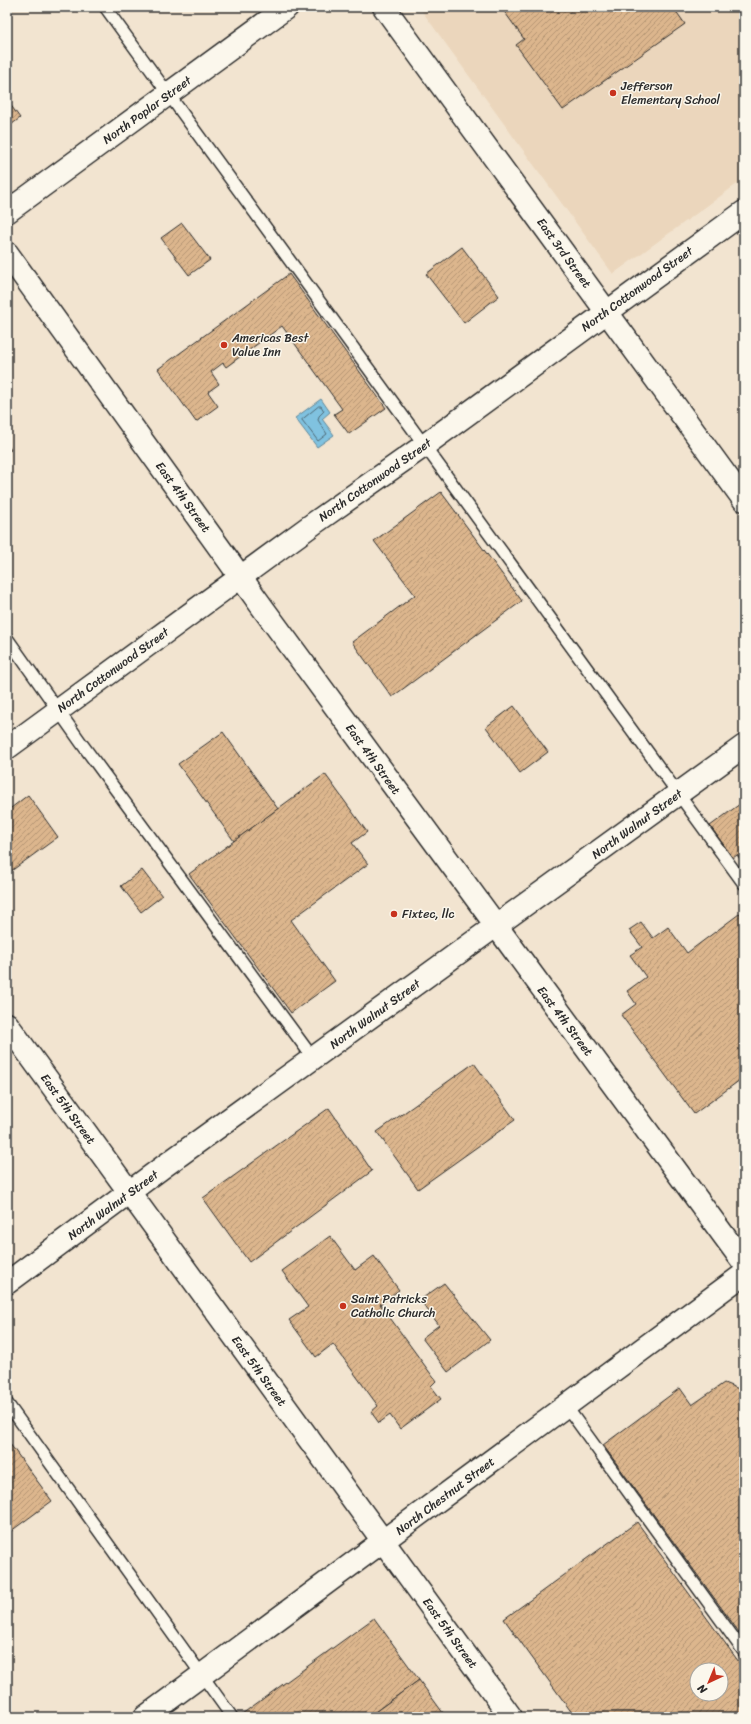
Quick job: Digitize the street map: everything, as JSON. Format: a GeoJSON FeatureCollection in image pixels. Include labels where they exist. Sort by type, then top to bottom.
{"type":"FeatureCollection","features":[{"type":"Feature","properties":{"kind":"street","name":"North Poplar Street"},"geometry":{"type":"LineString","coordinates":[[7,212],[169,95],[287,7]]}},
{"type":"Feature","properties":{"kind":"street","name":"East 3rd Street"},"geometry":{"type":"LineString","coordinates":[[384,7],[744,500]]}},
{"type":"Feature","properties":{"kind":"street","name":"North Cottonwood Street"},"geometry":{"type":"LineString","coordinates":[[7,748],[240,577],[425,445],[744,212]]}},
{"type":"Feature","properties":{"kind":"street","name":"East 4th Street"},"geometry":{"type":"LineString","coordinates":[[7,253],[240,577],[744,1263]]}},
{"type":"Feature","properties":{"kind":"street","name":"North Walnut Street"},"geometry":{"type":"LineString","coordinates":[[7,1283],[129,1192],[744,746]]}},
{"type":"Feature","properties":{"kind":"street","name":"East 5th Street"},"geometry":{"type":"LineString","coordinates":[[7,1024],[511,1717]]}},
{"type":"Feature","properties":{"kind":"street","name":"North Chestnut Street"},"geometry":{"type":"LineString","coordinates":[[145,1717],[744,1274]]}},
{"type":"Feature","properties":{"kind":"lane"},"geometry":{"type":"LineString","coordinates":[[105,7],[744,884]]}},
{"type":"Feature","properties":{"kind":"lane"},"geometry":{"type":"LineString","coordinates":[[7,638],[58,711],[313,1058]]}},
{"type":"Feature","properties":{"kind":"lane"},"geometry":{"type":"LineString","coordinates":[[7,1403],[232,1717]]}},
{"type":"Feature","properties":{"kind":"lane"},"geometry":{"type":"LineString","coordinates":[[566,1406],[744,1652]]}},
{"type":"Feature","properties":{"kind":"shaded area","name":"Jefferson Elementary School"},"geometry":{"type":"Polygon","coordinates":[[[419,7],[744,7],[744,179],[613,274],[419,7]]]}},
{"type":"Feature","properties":{"kind":"water"},"geometry":{"type":"Polygon","coordinates":[[[321,399],[330,412],[322,419],[334,435],[317,447],[295,418],[321,399]]]}},
{"type":"Feature","properties":{"kind":"building"},"geometry":{"type":"Polygon","coordinates":[[[501,7],[673,7],[685,24],[563,110],[516,45],[524,39],[501,7]]]}},
{"type":"Feature","properties":{"kind":"building"},"geometry":{"type":"Polygon","coordinates":[[[7,100],[20,118],[7,128],[7,100]]]}},
{"type":"Feature","properties":{"kind":"building"},"geometry":{"type":"Polygon","coordinates":[[[182,223],[210,260],[189,275],[161,238],[182,223]]]}},
{"type":"Feature","properties":{"kind":"building"},"geometry":{"type":"Polygon","coordinates":[[[462,247],[499,296],[464,323],[426,274],[462,247]]]}},
{"type":"Feature","properties":{"kind":"building","name":"Americas Best Value Inn"},"geometry":{"type":"Polygon","coordinates":[[[289,274],[386,408],[349,434],[334,414],[342,409],[282,326],[226,367],[223,363],[211,372],[219,384],[208,392],[218,406],[196,422],[158,369],[289,274]]]}},
{"type":"Feature","properties":{"kind":"building"},"geometry":{"type":"Polygon","coordinates":[[[7,444],[11,450],[7,452],[7,444]]]}},
{"type":"Feature","properties":{"kind":"building"},"geometry":{"type":"Polygon","coordinates":[[[441,492],[522,601],[392,697],[352,642],[415,595],[374,541],[441,492]]]}},
{"type":"Feature","properties":{"kind":"building"},"geometry":{"type":"Polygon","coordinates":[[[514,706],[548,752],[520,773],[486,727],[514,706]]]}},
{"type":"Feature","properties":{"kind":"building"},"geometry":{"type":"Polygon","coordinates":[[[223,732],[278,809],[234,841],[178,764],[223,732]]]}},
{"type":"Feature","properties":{"kind":"building"},"geometry":{"type":"Polygon","coordinates":[[[325,774],[367,832],[352,843],[368,864],[291,920],[335,981],[291,1013],[189,874],[325,774]]]}},
{"type":"Feature","properties":{"kind":"building"},"geometry":{"type":"Polygon","coordinates":[[[28,795],[58,837],[7,874],[7,811],[28,795]]]}},
{"type":"Feature","properties":{"kind":"building"},"geometry":{"type":"Polygon","coordinates":[[[744,801],[744,864],[737,855],[733,858],[710,826],[744,801]]]}},
{"type":"Feature","properties":{"kind":"building"},"geometry":{"type":"Polygon","coordinates":[[[142,870],[162,896],[141,912],[121,886],[142,870]]]}},
{"type":"Feature","properties":{"kind":"building"},"geometry":{"type":"Polygon","coordinates":[[[743,911],[744,1077],[694,1114],[621,1015],[636,1004],[627,991],[646,977],[630,955],[642,947],[629,930],[641,922],[653,938],[668,927],[687,953],[743,911]]]}},
{"type":"Feature","properties":{"kind":"building"},"geometry":{"type":"Polygon","coordinates":[[[474,1063],[515,1120],[418,1189],[377,1132],[474,1063]]]}},
{"type":"Feature","properties":{"kind":"building"},"geometry":{"type":"Polygon","coordinates":[[[329,1108],[372,1171],[249,1262],[203,1198],[329,1108]]]}},
{"type":"Feature","properties":{"kind":"building"},"geometry":{"type":"Polygon","coordinates":[[[330,1236],[355,1270],[374,1256],[399,1290],[380,1304],[436,1381],[431,1386],[441,1399],[400,1429],[390,1415],[379,1423],[371,1412],[378,1406],[333,1344],[316,1357],[289,1320],[308,1307],[282,1271],[330,1236]]]}},
{"type":"Feature","properties":{"kind":"building"},"geometry":{"type":"Polygon","coordinates":[[[444,1283],[490,1340],[448,1372],[422,1338],[439,1325],[420,1300],[444,1283]]]}},
{"type":"Feature","properties":{"kind":"building"},"geometry":{"type":"Polygon","coordinates":[[[724,1383],[744,1391],[744,1639],[603,1445],[680,1388],[692,1405],[724,1383]]]}},
{"type":"Feature","properties":{"kind":"building"},"geometry":{"type":"Polygon","coordinates":[[[10,1444],[52,1501],[7,1534],[7,1446],[10,1444]]]}},
{"type":"Feature","properties":{"kind":"building"},"geometry":{"type":"Polygon","coordinates":[[[637,1522],[744,1669],[744,1717],[575,1717],[504,1619],[637,1522]]]}},
{"type":"Feature","properties":{"kind":"building"},"geometry":{"type":"Polygon","coordinates":[[[374,1618],[419,1680],[368,1717],[244,1717],[242,1714],[374,1618]]]}},
{"type":"Feature","properties":{"kind":"building"},"geometry":{"type":"Polygon","coordinates":[[[419,1680],[446,1717],[368,1717],[419,1680]]]}},
{"type":"Feature","properties":{"kind":"place","name":"Jefferson Elementary School"},"geometry":{"type":"Point","coordinates":[613,93]}},
{"type":"Feature","properties":{"kind":"place","name":"Americas Best Value Inn"},"geometry":{"type":"Point","coordinates":[224,345]}},
{"type":"Feature","properties":{"kind":"place","name":"Fixtec, llc"},"geometry":{"type":"Point","coordinates":[394,914]}},
{"type":"Feature","properties":{"kind":"place","name":"Saint Patricks Catholic Church"},"geometry":{"type":"Point","coordinates":[343,1306]}}]}
